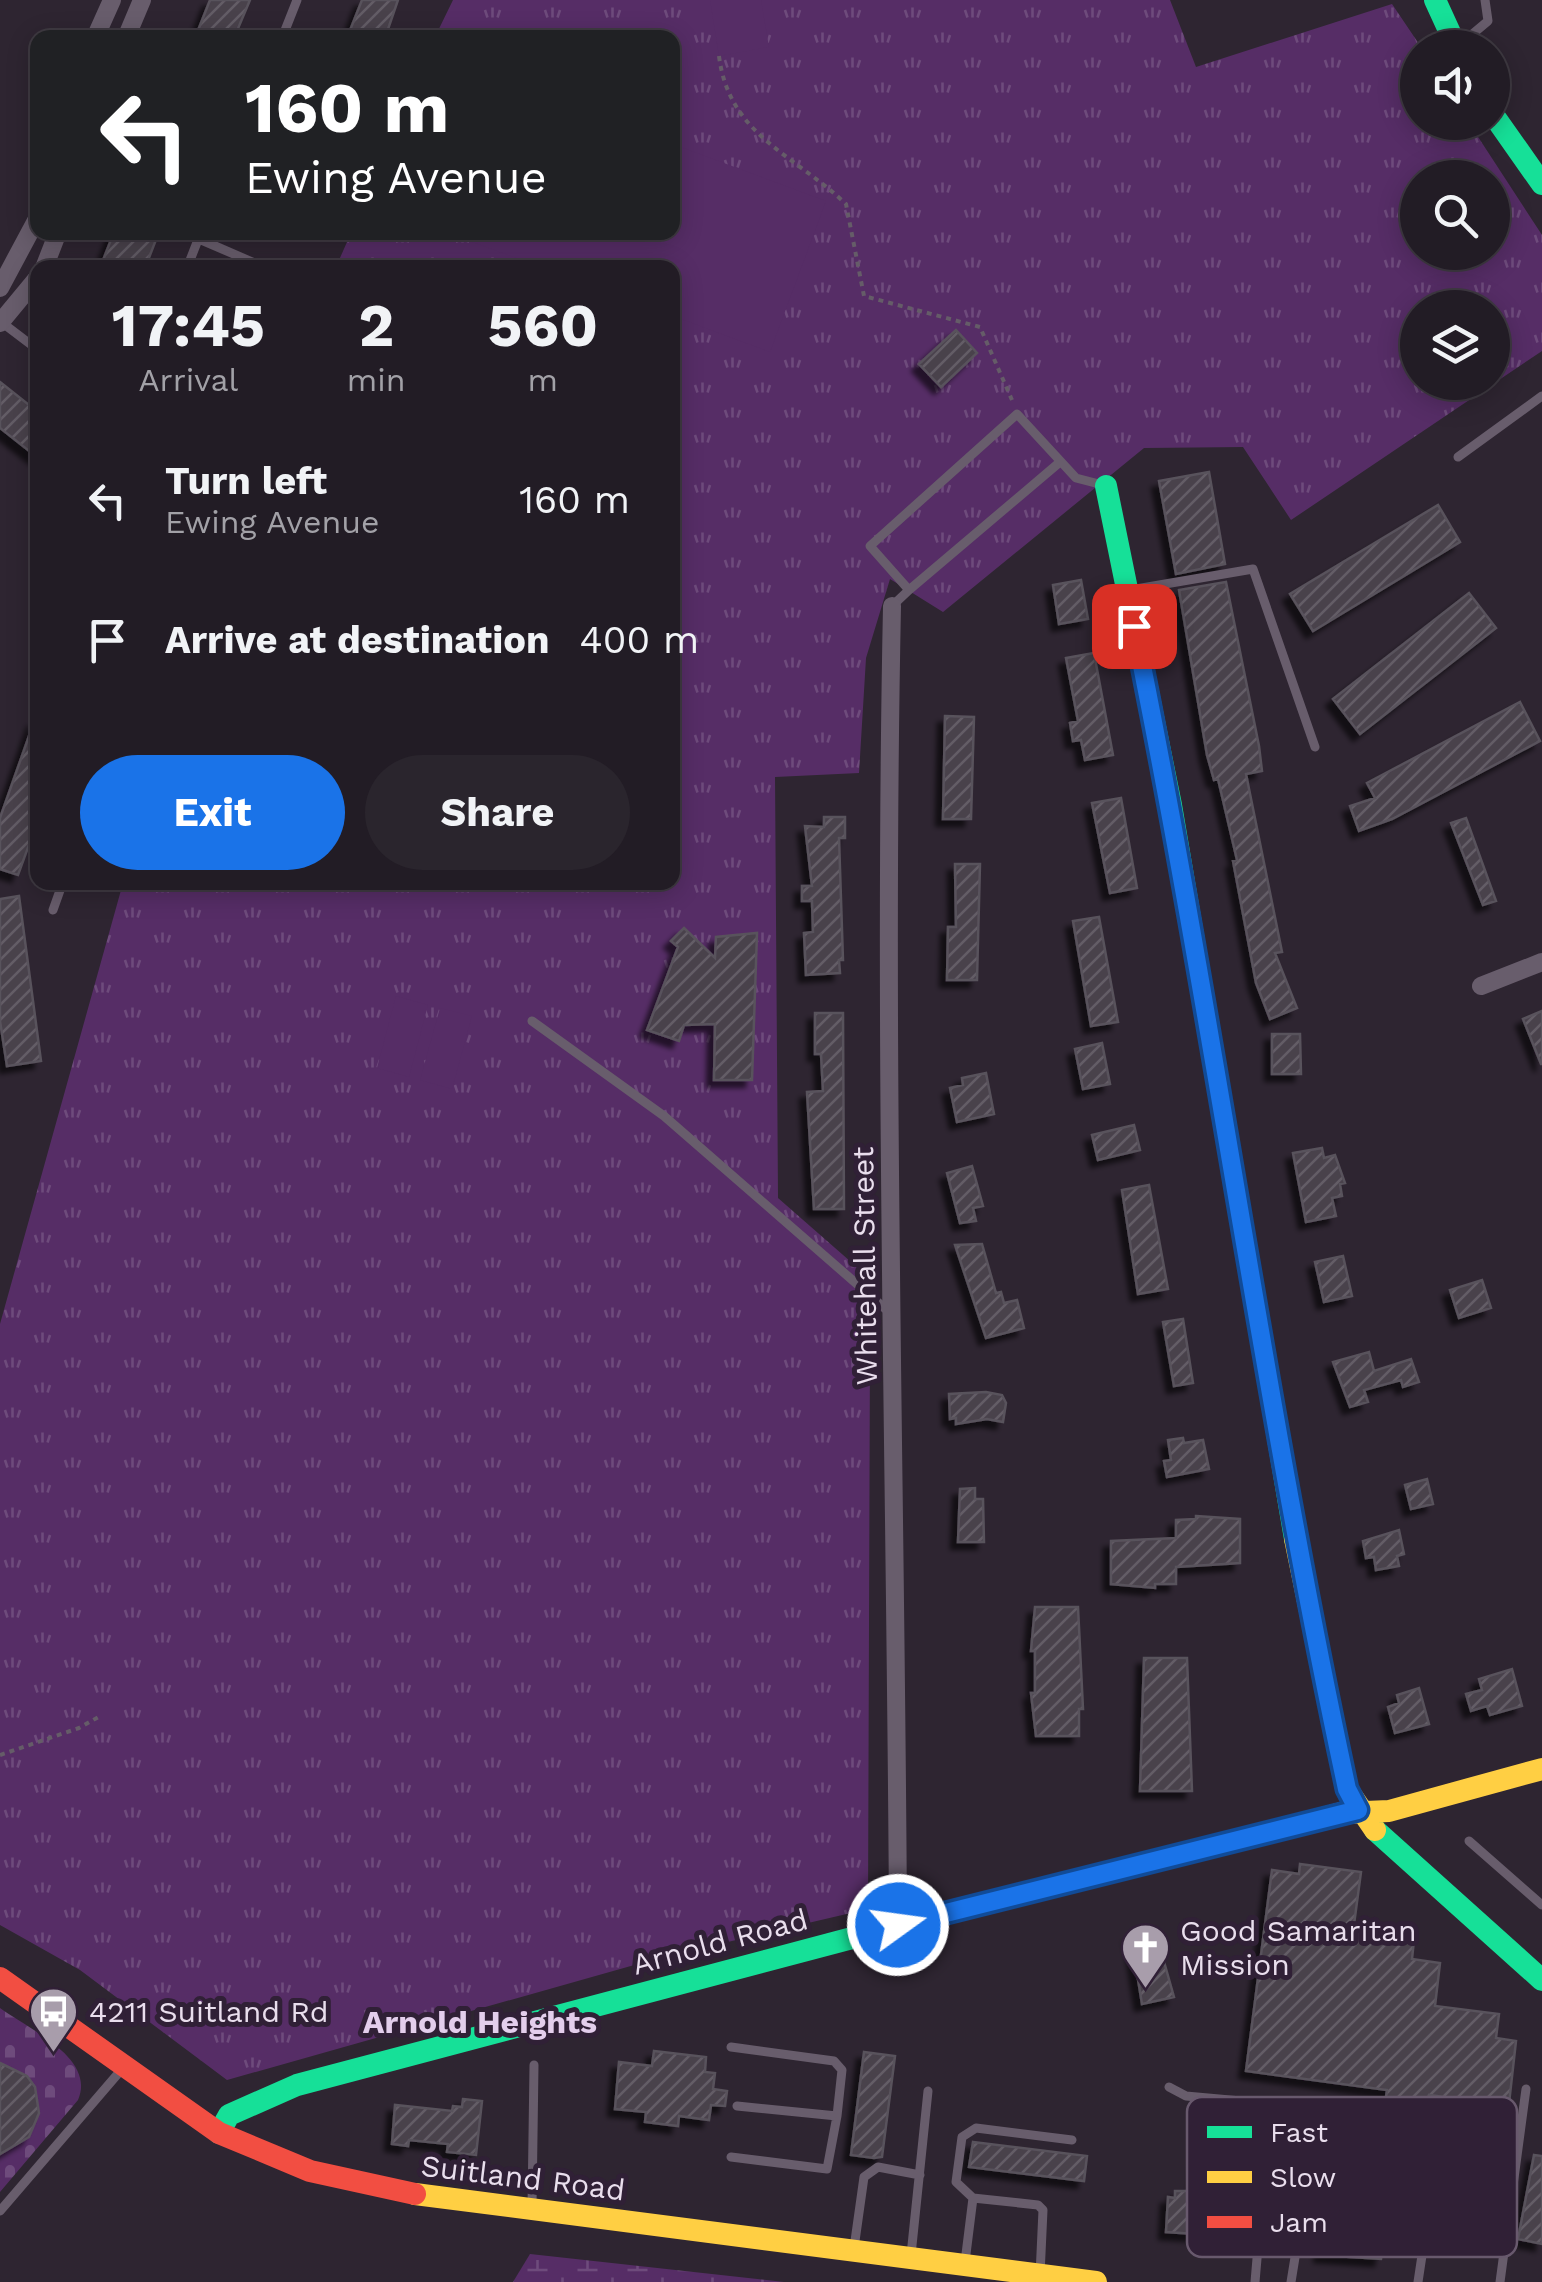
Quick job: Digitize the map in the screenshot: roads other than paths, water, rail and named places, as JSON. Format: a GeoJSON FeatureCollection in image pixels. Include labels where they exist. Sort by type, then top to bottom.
{"type":"FeatureCollection","features":[{"type":"Feature","properties":{"kind":"street"},"geometry":{"type":"LineString","coordinates":[[99,30],[112,0]]}},
{"type":"Feature","properties":{"kind":"street"},"geometry":{"type":"LineString","coordinates":[[129,30],[142,0]]}},
{"type":"Feature","properties":{"kind":"street"},"geometry":{"type":"LineString","coordinates":[[1435,0],[1449,30]]}},
{"type":"Feature","properties":{"kind":"street"},"geometry":{"type":"LineString","coordinates":[[1510,139],[1542,184]]}},
{"type":"Feature","properties":{"kind":"street"},"geometry":{"type":"LineString","coordinates":[[0,288],[30,232]]}},
{"type":"Feature","properties":{"kind":"street"},"geometry":{"type":"LineString","coordinates":[[0,322],[30,286]]}},
{"type":"Feature","properties":{"kind":"street"},"geometry":{"type":"LineString","coordinates":[[1106,486],[1213,1040],[1308,1610],[1347,1789],[1358,1810],[1541,1976]]}},
{"type":"Feature","properties":{"kind":"street","name":"Whitehall Street"},"geometry":{"type":"LineString","coordinates":[[892,606],[886,1012],[895,1318],[898,1925]]}},
{"type":"Feature","properties":{"kind":"street"},"geometry":{"type":"LineString","coordinates":[[1480,986],[1542,962]]}},
{"type":"Feature","properties":{"kind":"street","name":"Arnold Road"},"geometry":{"type":"LineString","coordinates":[[219,2133],[230,2115],[297,2086],[898,1925],[1358,1810],[1389,1811],[1542,1768]]}},
{"type":"Feature","properties":{"kind":"street","name":"Suitland Road"},"geometry":{"type":"LineString","coordinates":[[0,1978],[123,2069],[219,2133],[287,2166],[341,2181],[1096,2282]]}},
{"type":"Feature","properties":{"kind":"lane"},"geometry":{"type":"LineString","coordinates":[[285,30],[297,0]]}},
{"type":"Feature","properties":{"kind":"lane"},"geometry":{"type":"LineString","coordinates":[[1477,30],[1488,20],[1485,0]]}},
{"type":"Feature","properties":{"kind":"lane"},"geometry":{"type":"LineString","coordinates":[[208,240],[250,260]]}},
{"type":"Feature","properties":{"kind":"lane"},"geometry":{"type":"LineString","coordinates":[[0,322],[30,344]]}},
{"type":"Feature","properties":{"kind":"lane"},"geometry":{"type":"LineString","coordinates":[[1458,457],[1542,396]]}},
{"type":"Feature","properties":{"kind":"lane"},"geometry":{"type":"LineString","coordinates":[[908,590],[870,546],[1017,414],[1076,478],[1106,486]]}},
{"type":"Feature","properties":{"kind":"lane"},"geometry":{"type":"LineString","coordinates":[[892,606],[1060,462]]}},
{"type":"Feature","properties":{"kind":"lane"},"geometry":{"type":"LineString","coordinates":[[1127,590],[1252,570],[1315,748]]}},
{"type":"Feature","properties":{"kind":"lane"},"geometry":{"type":"LineString","coordinates":[[53,910],[60,890]]}},
{"type":"Feature","properties":{"kind":"lane"},"geometry":{"type":"LineString","coordinates":[[532,1021],[664,1116],[895,1318]]}},
{"type":"Feature","properties":{"kind":"lane"},"geometry":{"type":"LineString","coordinates":[[1469,1842],[1542,1904]]}},
{"type":"Feature","properties":{"kind":"lane"},"geometry":{"type":"LineString","coordinates":[[731,2047],[834,2061],[842,2070],[827,2170],[731,2158]]}},
{"type":"Feature","properties":{"kind":"lane"},"geometry":{"type":"LineString","coordinates":[[532,2208],[534,2065]]}},
{"type":"Feature","properties":{"kind":"lane"},"geometry":{"type":"LineString","coordinates":[[0,2211],[123,2069]]}},
{"type":"Feature","properties":{"kind":"lane"},"geometry":{"type":"LineString","coordinates":[[1169,2087],[1186,2096],[1199,2097]]}},
{"type":"Feature","properties":{"kind":"lane"},"geometry":{"type":"LineString","coordinates":[[1517,2156],[1526,2089]]}},
{"type":"Feature","properties":{"kind":"lane"},"geometry":{"type":"LineString","coordinates":[[911,2258],[928,2091]]}},
{"type":"Feature","properties":{"kind":"lane"},"geometry":{"type":"LineString","coordinates":[[737,2106],[836,2116]]}},
{"type":"Feature","properties":{"kind":"lane"},"geometry":{"type":"LineString","coordinates":[[1040,2275],[1043,2210],[1038,2206],[974,2198],[956,2182],[962,2137],[970,2131],[1072,2140]]}},
{"type":"Feature","properties":{"kind":"lane"},"geometry":{"type":"LineString","coordinates":[[853,2251],[864,2177],[878,2167],[920,2175]]}},
{"type":"Feature","properties":{"kind":"lane"},"geometry":{"type":"LineString","coordinates":[[965,2265],[974,2198]]}},
{"type":"Feature","properties":{"kind":"lane"},"geometry":{"type":"LineString","coordinates":[[1254,2282],[1256,2257]]}},
{"type":"Feature","properties":{"kind":"lane"},"geometry":{"type":"LineString","coordinates":[[1290,2282],[1294,2257]]}},
{"type":"Feature","properties":{"kind":"lane"},"geometry":{"type":"LineString","coordinates":[[1418,2282],[1422,2257]]}},
{"type":"Feature","properties":{"kind":"lane"},"geometry":{"type":"LineString","coordinates":[[1500,2282],[1503,2257]]}},
{"type":"Feature","properties":{"kind":"place","name":"Good Samaritan Mission"},"geometry":{"type":"Point","coordinates":[1145,1990]}},
{"type":"Feature","properties":{"kind":"place","name":"4211 Suitland Rd"},"geometry":{"type":"Point","coordinates":[54,2054]}},
{"type":"Feature","properties":{"kind":"district","name":"Arnold Heights"},"geometry":{"type":"Point","coordinates":[480,2022]}}]}
